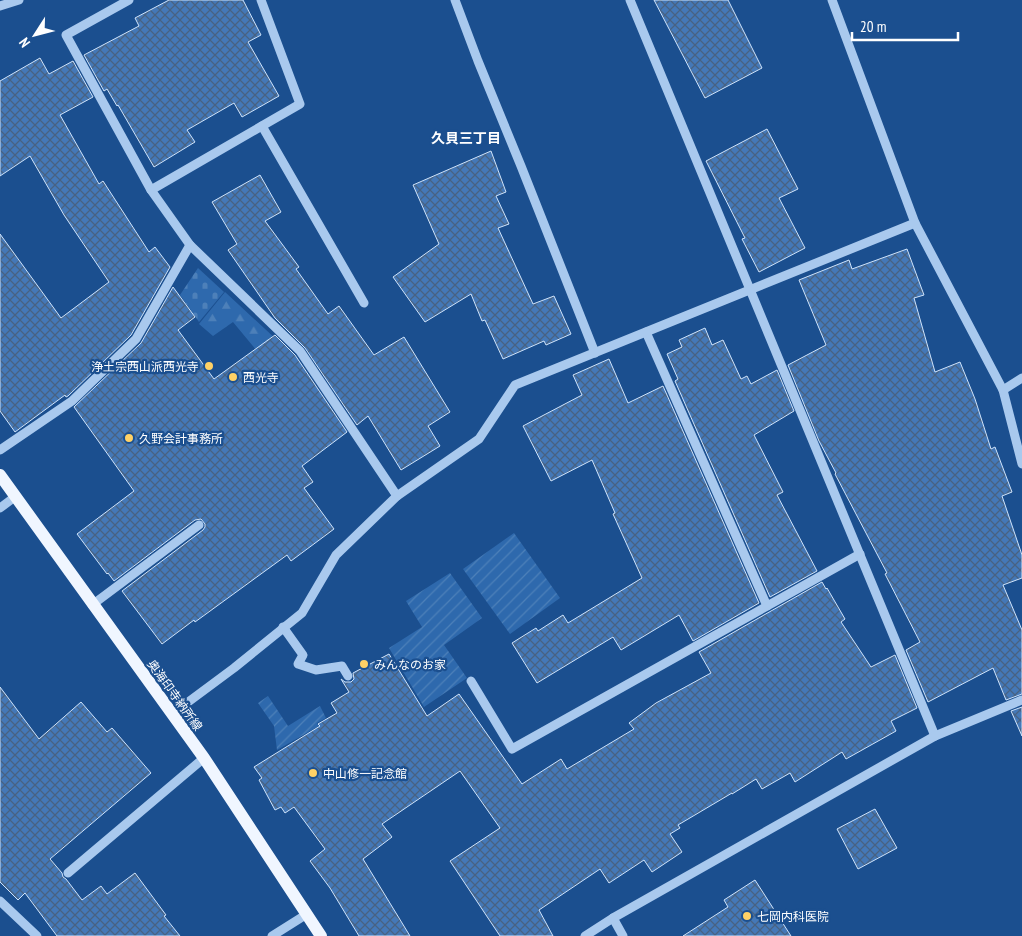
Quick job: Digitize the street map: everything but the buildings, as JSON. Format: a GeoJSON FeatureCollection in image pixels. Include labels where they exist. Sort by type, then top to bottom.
{"type":"FeatureCollection","features":[{"type":"Feature","properties":{"kind":"main road","name":"奥海印寺納所線"},"geometry":{"type":"LineString","coordinates":[[0,475],[204,758],[321,936]]}},
{"type":"Feature","properties":{"kind":"street"},"geometry":{"type":"LineString","coordinates":[[0,6],[19,0]]}},
{"type":"Feature","properties":{"kind":"street"},"geometry":{"type":"LineString","coordinates":[[129,0],[66,35],[151,190],[190,245],[300,350],[397,496]]}},
{"type":"Feature","properties":{"kind":"street"},"geometry":{"type":"LineString","coordinates":[[151,190],[300,104],[260,0]]}},
{"type":"Feature","properties":{"kind":"street"},"geometry":{"type":"LineString","coordinates":[[455,0],[595,353]]}},
{"type":"Feature","properties":{"kind":"street"},"geometry":{"type":"LineString","coordinates":[[630,0],[935,736]]}},
{"type":"Feature","properties":{"kind":"street"},"geometry":{"type":"LineString","coordinates":[[832,0],[915,223],[1003,390],[1022,464]]}},
{"type":"Feature","properties":{"kind":"street"},"geometry":{"type":"LineString","coordinates":[[262,126],[364,303]]}},
{"type":"Feature","properties":{"kind":"street"},"geometry":{"type":"LineString","coordinates":[[172,714],[234,668],[302,613],[336,554],[397,496],[479,439],[516,385],[915,223]]}},
{"type":"Feature","properties":{"kind":"street"},"geometry":{"type":"LineString","coordinates":[[0,450],[72,401],[136,339],[166,296],[190,245]]}},
{"type":"Feature","properties":{"kind":"street"},"geometry":{"type":"LineString","coordinates":[[646,332],[766,606]]}},
{"type":"Feature","properties":{"kind":"street"},"geometry":{"type":"LineString","coordinates":[[1003,390],[1022,378]]}},
{"type":"Feature","properties":{"kind":"street"},"geometry":{"type":"LineString","coordinates":[[0,508],[16,496]]}},
{"type":"Feature","properties":{"kind":"street"},"geometry":{"type":"LineString","coordinates":[[92,605],[199,525]]}},
{"type":"Feature","properties":{"kind":"street"},"geometry":{"type":"LineString","coordinates":[[471,681],[512,749],[860,554]]}},
{"type":"Feature","properties":{"kind":"street"},"geometry":{"type":"LineString","coordinates":[[283,627],[303,655],[298,664],[316,670],[342,666],[348,676]]}},
{"type":"Feature","properties":{"kind":"street"},"geometry":{"type":"LineString","coordinates":[[585,936],[613,918],[935,736],[1022,700]]}},
{"type":"Feature","properties":{"kind":"street"},"geometry":{"type":"LineString","coordinates":[[68,872],[204,758]]}},
{"type":"Feature","properties":{"kind":"street"},"geometry":{"type":"LineString","coordinates":[[0,901],[37,936]]}},
{"type":"Feature","properties":{"kind":"street"},"geometry":{"type":"LineString","coordinates":[[272,936],[307,914]]}},
{"type":"Feature","properties":{"kind":"street"},"geometry":{"type":"LineString","coordinates":[[613,918],[624,936]]}},
{"type":"Feature","properties":{"kind":"green space"},"geometry":{"type":"Polygon","coordinates":[[[198,268],[224,292],[199,322],[180,295],[198,268]]]}},
{"type":"Feature","properties":{"kind":"green space"},"geometry":{"type":"Polygon","coordinates":[[[225,292],[293,355],[262,357],[233,322],[213,336],[199,324],[225,292]]]}},
{"type":"Feature","properties":{"kind":"green space"},"geometry":{"type":"Polygon","coordinates":[[[514,533],[560,598],[510,634],[463,569],[514,533]]]}},
{"type":"Feature","properties":{"kind":"green space"},"geometry":{"type":"Polygon","coordinates":[[[450,573],[482,618],[444,645],[467,678],[424,707],[389,648],[422,627],[406,601],[450,573]]]}},
{"type":"Feature","properties":{"kind":"green space"},"geometry":{"type":"Polygon","coordinates":[[[268,696],[288,726],[320,706],[326,718],[317,723],[319,726],[277,750],[274,726],[258,703],[268,696]]]}},
{"type":"Feature","properties":{"kind":"place","name":"浄土宗西山派西光寺"},"geometry":{"type":"Point","coordinates":[209,366]}},
{"type":"Feature","properties":{"kind":"place","name":"西光寺"},"geometry":{"type":"Point","coordinates":[233,377]}},
{"type":"Feature","properties":{"kind":"place","name":"久野会計事務所"},"geometry":{"type":"Point","coordinates":[129,438]}},
{"type":"Feature","properties":{"kind":"place","name":"みんなのお家"},"geometry":{"type":"Point","coordinates":[364,664]}},
{"type":"Feature","properties":{"kind":"place","name":"中山修一記念館"},"geometry":{"type":"Point","coordinates":[313,773]}},
{"type":"Feature","properties":{"kind":"place","name":"七岡内科医院"},"geometry":{"type":"Point","coordinates":[747,916]}},
{"type":"Feature","properties":{"kind":"district","name":"久貝三丁目"},"geometry":{"type":"Point","coordinates":[466,138]}}]}
